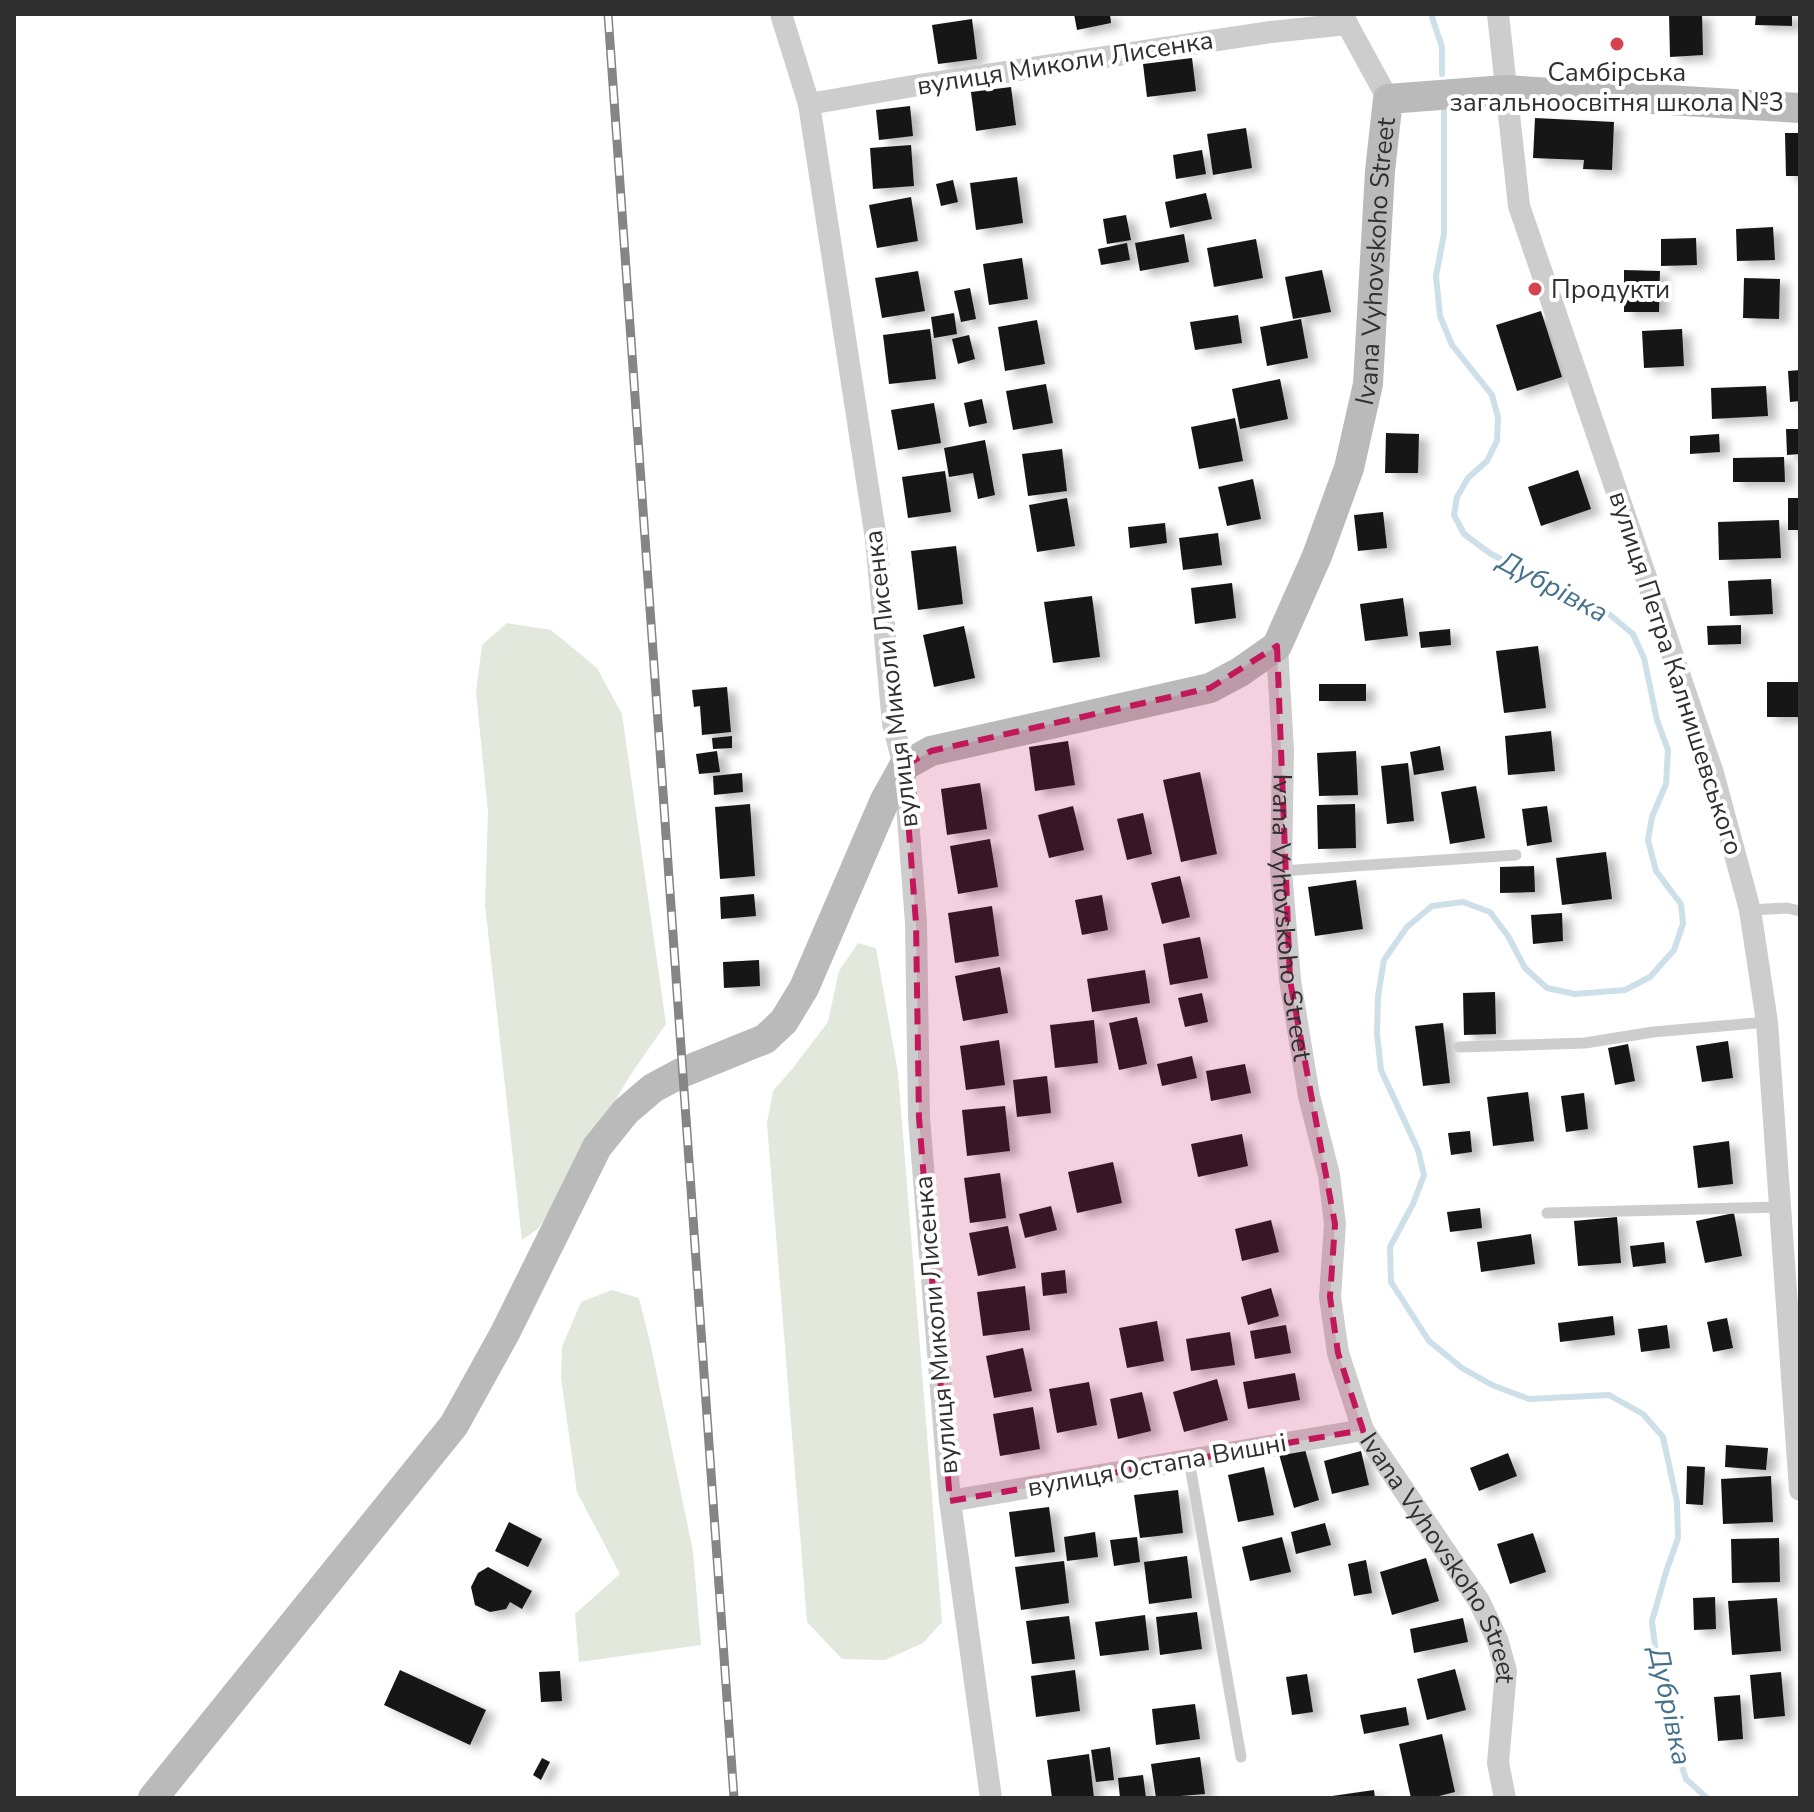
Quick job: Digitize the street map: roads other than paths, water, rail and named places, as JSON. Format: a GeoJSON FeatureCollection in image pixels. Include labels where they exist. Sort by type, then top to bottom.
{"type":"FeatureCollection","features":[{"type":"Feature","properties":{"kind":"main road"},"geometry":{"type":"LineString","coordinates":[[1388,99],[1505,90],[1800,108]]}},
{"type":"Feature","properties":{"kind":"main road","name":"Ivana Vyhovskoho Street"},"geometry":{"type":"LineString","coordinates":[[1277,646],[1317,556],[1349,468],[1368,384],[1380,171],[1388,99]]}},
{"type":"Feature","properties":{"kind":"main road"},"geometry":{"type":"LineString","coordinates":[[153,1798],[454,1425],[505,1333],[597,1147],[626,1111],[653,1088],[681,1073],[765,1039],[784,1021],[804,988],[885,800],[904,766],[931,751],[1210,688],[1277,646]]}},
{"type":"Feature","properties":{"kind":"street"},"geometry":{"type":"LineString","coordinates":[[781,14],[809,104]]}},
{"type":"Feature","properties":{"kind":"street","name":"вулиця Петра Калнишевського"},"geometry":{"type":"LineString","coordinates":[[1498,14],[1519,206],[1713,773],[1750,910],[1767,1022],[1797,1409],[1800,1490]]}},
{"type":"Feature","properties":{"kind":"street","name":"вулиця Миколи Лисенка"},"geometry":{"type":"LineString","coordinates":[[991,1798],[950,1501],[919,1118],[916,923],[904,766],[893,724],[876,539],[809,104],[1345,19]]}},
{"type":"Feature","properties":{"kind":"street","name":"Ivana Vyhovskoho Street"},"geometry":{"type":"LineString","coordinates":[[1345,19],[1388,99]]}},
{"type":"Feature","properties":{"kind":"street","name":"Ivana Vyhovskoho Street"},"geometry":{"type":"LineString","coordinates":[[1277,646],[1283,751],[1281,871],[1290,980],[1309,1096],[1329,1175],[1335,1224],[1330,1297],[1338,1353],[1363,1430],[1479,1601],[1497,1639],[1506,1671],[1498,1763],[1505,1798]]}},
{"type":"Feature","properties":{"kind":"street","name":"вулиця Остапа Вишні"},"geometry":{"type":"LineString","coordinates":[[950,1501],[1363,1430]]}},
{"type":"Feature","properties":{"kind":"lane"},"geometry":{"type":"LineString","coordinates":[[1281,871],[1516,855]]}},
{"type":"Feature","properties":{"kind":"lane"},"geometry":{"type":"LineString","coordinates":[[1750,910],[1787,908],[1800,911]]}},
{"type":"Feature","properties":{"kind":"lane"},"geometry":{"type":"LineString","coordinates":[[1459,1047],[1585,1043],[1653,1032],[1767,1022]]}},
{"type":"Feature","properties":{"kind":"lane"},"geometry":{"type":"LineString","coordinates":[[1547,1213],[1780,1207]]}},
{"type":"Feature","properties":{"kind":"lane"},"geometry":{"type":"LineString","coordinates":[[1189,1460],[1241,1757]]}},
{"type":"Feature","properties":{"kind":"waterway","name":"Дубрівка"},"geometry":{"type":"LineString","coordinates":[[1431,14],[1442,47],[1442,74]]}},
{"type":"Feature","properties":{"kind":"waterway","name":"Дубрівка"},"geometry":{"type":"LineString","coordinates":[[1444,112],[1444,234],[1436,276],[1440,316],[1452,345],[1492,395],[1498,417],[1497,441],[1487,461],[1468,478],[1457,497],[1454,515],[1464,534],[1491,554],[1610,615],[1633,634],[1644,658],[1657,720],[1668,750],[1666,784],[1652,817],[1648,840],[1656,871],[1681,904],[1683,924],[1674,950],[1650,977],[1625,990],[1575,994],[1547,988],[1525,968],[1508,936],[1490,912],[1463,902],[1432,906],[1407,927],[1384,960],[1378,996],[1377,1034],[1381,1070],[1418,1150],[1424,1175],[1413,1204],[1390,1247],[1391,1282],[1429,1341],[1462,1368],[1492,1385],[1529,1399],[1609,1395],[1643,1414],[1663,1437],[1677,1502],[1678,1538],[1652,1621],[1658,1671],[1670,1700],[1676,1748],[1686,1779],[1707,1798]]}},
{"type":"Feature","properties":{"kind":"railway"},"geometry":{"type":"LineString","coordinates":[[608,14],[734,1798]]}},
{"type":"Feature","properties":{"kind":"place","name":"Самбірська загальноосвітня школа №3"},"geometry":{"type":"Point","coordinates":[1617,44]}},
{"type":"Feature","properties":{"kind":"place","name":"Продукти"},"geometry":{"type":"Point","coordinates":[1535,289]}}]}
